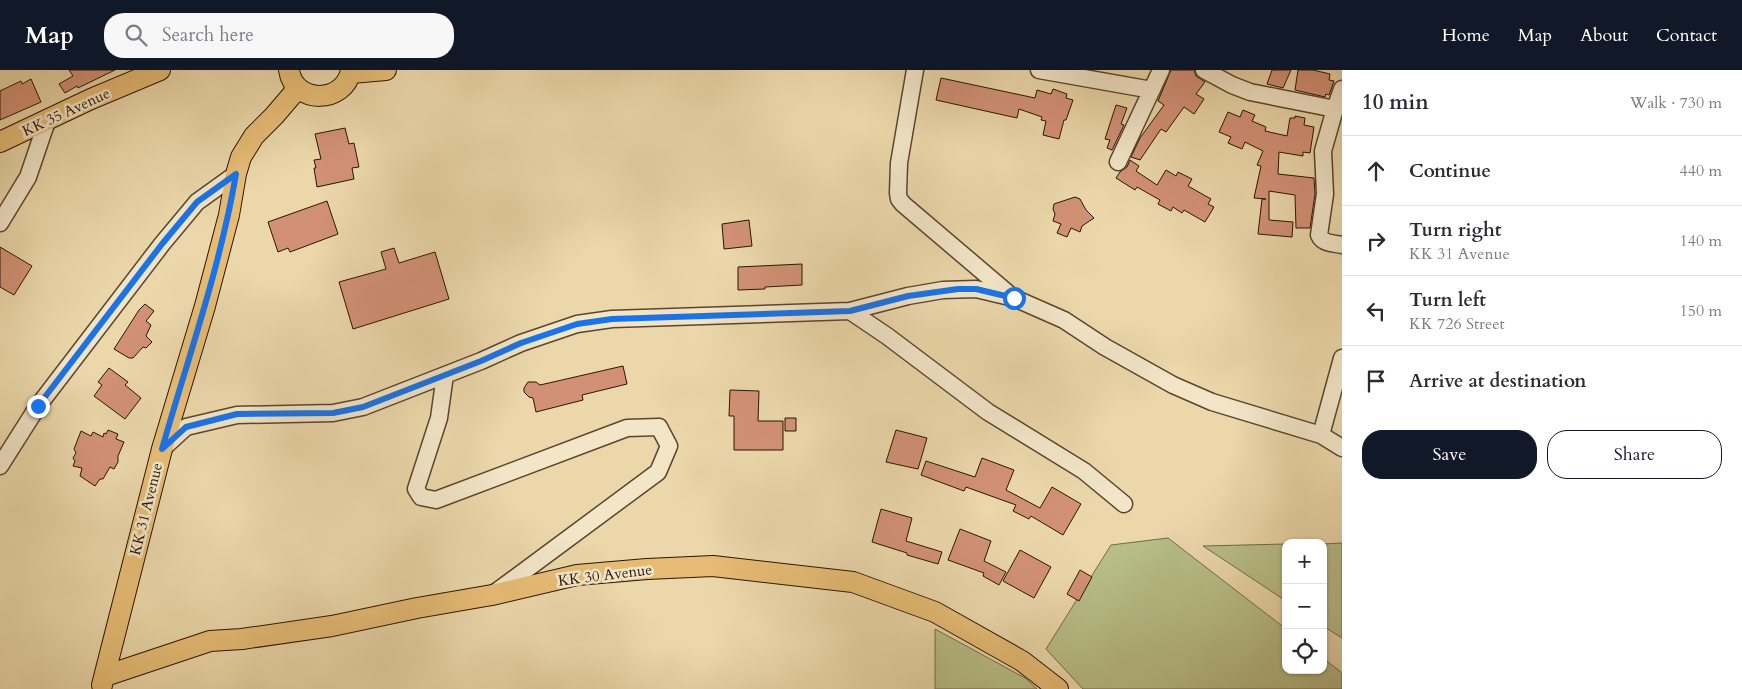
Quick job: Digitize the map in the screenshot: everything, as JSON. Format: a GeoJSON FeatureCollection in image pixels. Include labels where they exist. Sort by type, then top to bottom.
{"type":"FeatureCollection","features":[{"type":"Feature","properties":{"kind":"main road","name":"KK 35 Avenue"},"geometry":{"type":"LineString","coordinates":[[0,142],[91,99],[160,70]]}},
{"type":"Feature","properties":{"kind":"main road"},"geometry":{"type":"LineString","coordinates":[[289,70],[298,88],[312,96],[328,96],[343,87],[351,72],[386,70]]}},
{"type":"Feature","properties":{"kind":"main road","name":"KK 31 Avenue"},"geometry":{"type":"LineString","coordinates":[[103,682],[162,449],[205,306],[229,215],[241,157],[248,144],[298,88]]}},
{"type":"Feature","properties":{"kind":"main road","name":"KK 30 Avenue"},"geometry":{"type":"LineString","coordinates":[[103,682],[210,641],[242,639],[332,626],[417,608],[492,595],[577,576],[647,569],[713,566],[853,582],[935,612],[1022,661],[1058,689]]}},
{"type":"Feature","properties":{"kind":"street"},"geometry":{"type":"LineString","coordinates":[[915,70],[899,163],[899,199],[1014,298]]}},
{"type":"Feature","properties":{"kind":"street"},"geometry":{"type":"LineString","coordinates":[[1039,70],[1152,90]]}},
{"type":"Feature","properties":{"kind":"street"},"geometry":{"type":"LineString","coordinates":[[1118,162],[1161,70]]}},
{"type":"Feature","properties":{"kind":"street"},"geometry":{"type":"LineString","coordinates":[[1204,70],[1250,92],[1335,109]]}},
{"type":"Feature","properties":{"kind":"street"},"geometry":{"type":"LineString","coordinates":[[1342,89],[1324,151],[1326,194],[1319,235],[1321,239],[1327,242],[1342,245]]}},
{"type":"Feature","properties":{"kind":"street"},"geometry":{"type":"LineString","coordinates":[[0,223],[28,177],[47,121]]}},
{"type":"Feature","properties":{"kind":"street"},"geometry":{"type":"LineString","coordinates":[[0,466],[38,406],[162,244],[197,202],[236,174]]}},
{"type":"Feature","properties":{"kind":"street"},"geometry":{"type":"LineString","coordinates":[[162,449],[179,432],[190,426],[237,414],[333,413],[356,408],[445,375],[521,343],[577,324],[603,320],[850,311],[908,296],[951,289],[976,289],[1014,298],[1064,320],[1105,347],[1173,385],[1212,402],[1322,435],[1342,447]]}},
{"type":"Feature","properties":{"kind":"street"},"geometry":{"type":"LineString","coordinates":[[850,311],[887,336],[988,412],[1084,471],[1124,504]]}},
{"type":"Feature","properties":{"kind":"street"},"geometry":{"type":"LineString","coordinates":[[1322,435],[1342,358]]}},
{"type":"Feature","properties":{"kind":"street"},"geometry":{"type":"LineString","coordinates":[[445,375],[439,418],[416,489],[421,497],[436,500],[627,428],[659,427],[669,446],[658,472],[492,595]]}},
{"type":"Feature","properties":{"kind":"green space"},"geometry":{"type":"Polygon","coordinates":[[[1168,538],[1282,626],[1282,674],[1327,674],[1327,661],[1342,673],[1342,689],[1083,689],[1046,649],[1111,545],[1168,538]]]}},
{"type":"Feature","properties":{"kind":"green space"},"geometry":{"type":"Polygon","coordinates":[[[1342,543],[1342,638],[1327,629],[1327,544],[1342,543]]]}},
{"type":"Feature","properties":{"kind":"green space"},"geometry":{"type":"Polygon","coordinates":[[[1282,544],[1282,598],[1203,546],[1282,544]]]}},
{"type":"Feature","properties":{"kind":"green space"},"geometry":{"type":"Polygon","coordinates":[[[935,629],[1025,678],[1037,689],[935,689],[935,629]]]}},
{"type":"Feature","properties":{"kind":"building"},"geometry":{"type":"Polygon","coordinates":[[[69,70],[115,70],[65,93],[59,84],[73,76],[69,70]]]}},
{"type":"Feature","properties":{"kind":"building"},"geometry":{"type":"Polygon","coordinates":[[[1171,70],[1194,70],[1196,76],[1205,82],[1196,94],[1204,99],[1194,114],[1184,107],[1166,132],[1161,129],[1140,160],[1131,157],[1140,138],[1164,105],[1158,101],[1171,70]]]}},
{"type":"Feature","properties":{"kind":"building"},"geometry":{"type":"Polygon","coordinates":[[[1272,70],[1291,70],[1283,88],[1267,84],[1272,70]]]}},
{"type":"Feature","properties":{"kind":"building"},"geometry":{"type":"Polygon","coordinates":[[[1298,70],[1313,70],[1330,74],[1329,80],[1334,81],[1329,95],[1326,94],[1325,97],[1295,90],[1298,70]]]}},
{"type":"Feature","properties":{"kind":"building"},"geometry":{"type":"Polygon","coordinates":[[[941,78],[1035,98],[1037,90],[1051,94],[1053,89],[1067,94],[1066,98],[1073,100],[1066,120],[1064,120],[1059,139],[1043,135],[1046,121],[1041,120],[1042,117],[1019,109],[1017,118],[936,100],[941,78]]]}},
{"type":"Feature","properties":{"kind":"building"},"geometry":{"type":"Polygon","coordinates":[[[31,79],[41,102],[0,120],[0,91],[21,81],[22,84],[31,79]]]}},
{"type":"Feature","properties":{"kind":"building"},"geometry":{"type":"Polygon","coordinates":[[[1116,105],[1127,108],[1121,124],[1124,125],[1112,150],[1107,148],[1110,140],[1105,139],[1116,105]]]}},
{"type":"Feature","properties":{"kind":"building"},"geometry":{"type":"Polygon","coordinates":[[[1243,110],[1255,115],[1252,121],[1266,127],[1265,131],[1287,136],[1290,118],[1295,118],[1295,116],[1305,118],[1304,125],[1314,127],[1310,153],[1303,152],[1303,156],[1279,152],[1278,174],[1314,178],[1315,194],[1310,228],[1296,228],[1295,195],[1269,191],[1269,220],[1293,222],[1292,237],[1258,234],[1262,199],[1266,199],[1254,198],[1261,166],[1257,165],[1263,151],[1245,142],[1242,149],[1228,143],[1231,137],[1219,132],[1228,112],[1240,117],[1243,110]]]}},
{"type":"Feature","properties":{"kind":"building"},"geometry":{"type":"Polygon","coordinates":[[[345,128],[349,144],[354,143],[359,167],[352,168],[354,179],[317,187],[314,160],[321,159],[315,134],[345,128]]]}},
{"type":"Feature","properties":{"kind":"building"},"geometry":{"type":"Polygon","coordinates":[[[1130,160],[1139,166],[1136,171],[1157,185],[1166,170],[1176,176],[1178,172],[1192,179],[1188,186],[1211,199],[1208,204],[1214,207],[1205,222],[1184,210],[1182,213],[1173,207],[1171,211],[1158,204],[1160,200],[1137,187],[1135,190],[1116,178],[1127,167],[1130,160]]]}},
{"type":"Feature","properties":{"kind":"building"},"geometry":{"type":"Polygon","coordinates":[[[1075,197],[1080,199],[1086,210],[1094,218],[1082,226],[1080,232],[1071,228],[1067,237],[1057,233],[1061,224],[1053,221],[1055,214],[1054,204],[1075,197]]]}},
{"type":"Feature","properties":{"kind":"building"},"geometry":{"type":"Polygon","coordinates":[[[327,201],[338,234],[290,252],[288,248],[278,252],[268,222],[327,201]]]}},
{"type":"Feature","properties":{"kind":"building"},"geometry":{"type":"Polygon","coordinates":[[[749,220],[752,246],[724,249],[722,224],[749,220]]]}},
{"type":"Feature","properties":{"kind":"building"},"geometry":{"type":"Polygon","coordinates":[[[0,247],[32,266],[14,295],[0,287],[0,247]]]}},
{"type":"Feature","properties":{"kind":"building"},"geometry":{"type":"Polygon","coordinates":[[[394,248],[399,263],[435,252],[449,299],[353,329],[339,282],[386,269],[381,252],[394,248]]]}},
{"type":"Feature","properties":{"kind":"building"},"geometry":{"type":"Polygon","coordinates":[[[802,264],[802,285],[738,290],[738,267],[802,264]]]}},
{"type":"Feature","properties":{"kind":"building"},"geometry":{"type":"Polygon","coordinates":[[[145,304],[154,311],[146,321],[151,325],[146,336],[152,342],[146,348],[143,347],[133,358],[129,358],[114,349],[139,310],[145,304]]]}},
{"type":"Feature","properties":{"kind":"building"},"geometry":{"type":"Polygon","coordinates":[[[623,366],[627,384],[582,395],[583,400],[536,412],[533,398],[524,392],[528,382],[536,382],[540,385],[623,366]]]}},
{"type":"Feature","properties":{"kind":"building"},"geometry":{"type":"Polygon","coordinates":[[[109,368],[128,382],[125,385],[141,398],[125,419],[94,396],[102,385],[98,382],[109,368]]]}},
{"type":"Feature","properties":{"kind":"building"},"geometry":{"type":"Polygon","coordinates":[[[730,390],[759,391],[758,421],[783,421],[783,450],[734,450],[734,416],[729,416],[730,390]]]}},
{"type":"Feature","properties":{"kind":"building"},"geometry":{"type":"Polygon","coordinates":[[[785,418],[796,418],[796,431],[785,431],[785,418]]]}},
{"type":"Feature","properties":{"kind":"building"},"geometry":{"type":"Polygon","coordinates":[[[108,430],[118,434],[116,439],[124,442],[114,469],[110,467],[103,479],[100,479],[95,486],[80,476],[82,468],[73,466],[75,461],[73,458],[76,453],[74,449],[81,431],[91,436],[93,432],[103,437],[104,433],[106,434],[108,430]]]}},
{"type":"Feature","properties":{"kind":"building"},"geometry":{"type":"Polygon","coordinates":[[[896,430],[927,438],[918,469],[886,462],[896,430]]]}},
{"type":"Feature","properties":{"kind":"building"},"geometry":{"type":"Polygon","coordinates":[[[982,458],[1014,470],[1006,490],[1040,508],[1052,487],[1081,504],[1063,535],[1031,516],[1029,519],[1013,511],[1016,505],[966,487],[964,491],[921,475],[926,461],[975,477],[982,458]]]}},
{"type":"Feature","properties":{"kind":"building"},"geometry":{"type":"Polygon","coordinates":[[[881,509],[912,518],[906,541],[942,552],[938,564],[872,542],[881,509]]]}},
{"type":"Feature","properties":{"kind":"building"},"geometry":{"type":"Polygon","coordinates":[[[960,529],[991,541],[984,561],[1006,572],[999,585],[983,576],[984,573],[948,560],[960,529]]]}},
{"type":"Feature","properties":{"kind":"building"},"geometry":{"type":"Polygon","coordinates":[[[1020,550],[1051,567],[1034,598],[1003,581],[1020,550]]]}},
{"type":"Feature","properties":{"kind":"building"},"geometry":{"type":"Polygon","coordinates":[[[1080,570],[1092,577],[1079,601],[1067,594],[1080,570]]]}},
{"type":"Feature","properties":{"kind":"route"},"geometry":{"type":"LineString","coordinates":[[38,406],[162,244],[197,202],[236,174],[229,215],[205,306],[162,449],[186,427],[237,414],[333,413],[363,407],[481,361],[521,343],[577,324],[612,319],[850,311],[908,296],[958,289],[976,289],[1014,298]]}}]}
